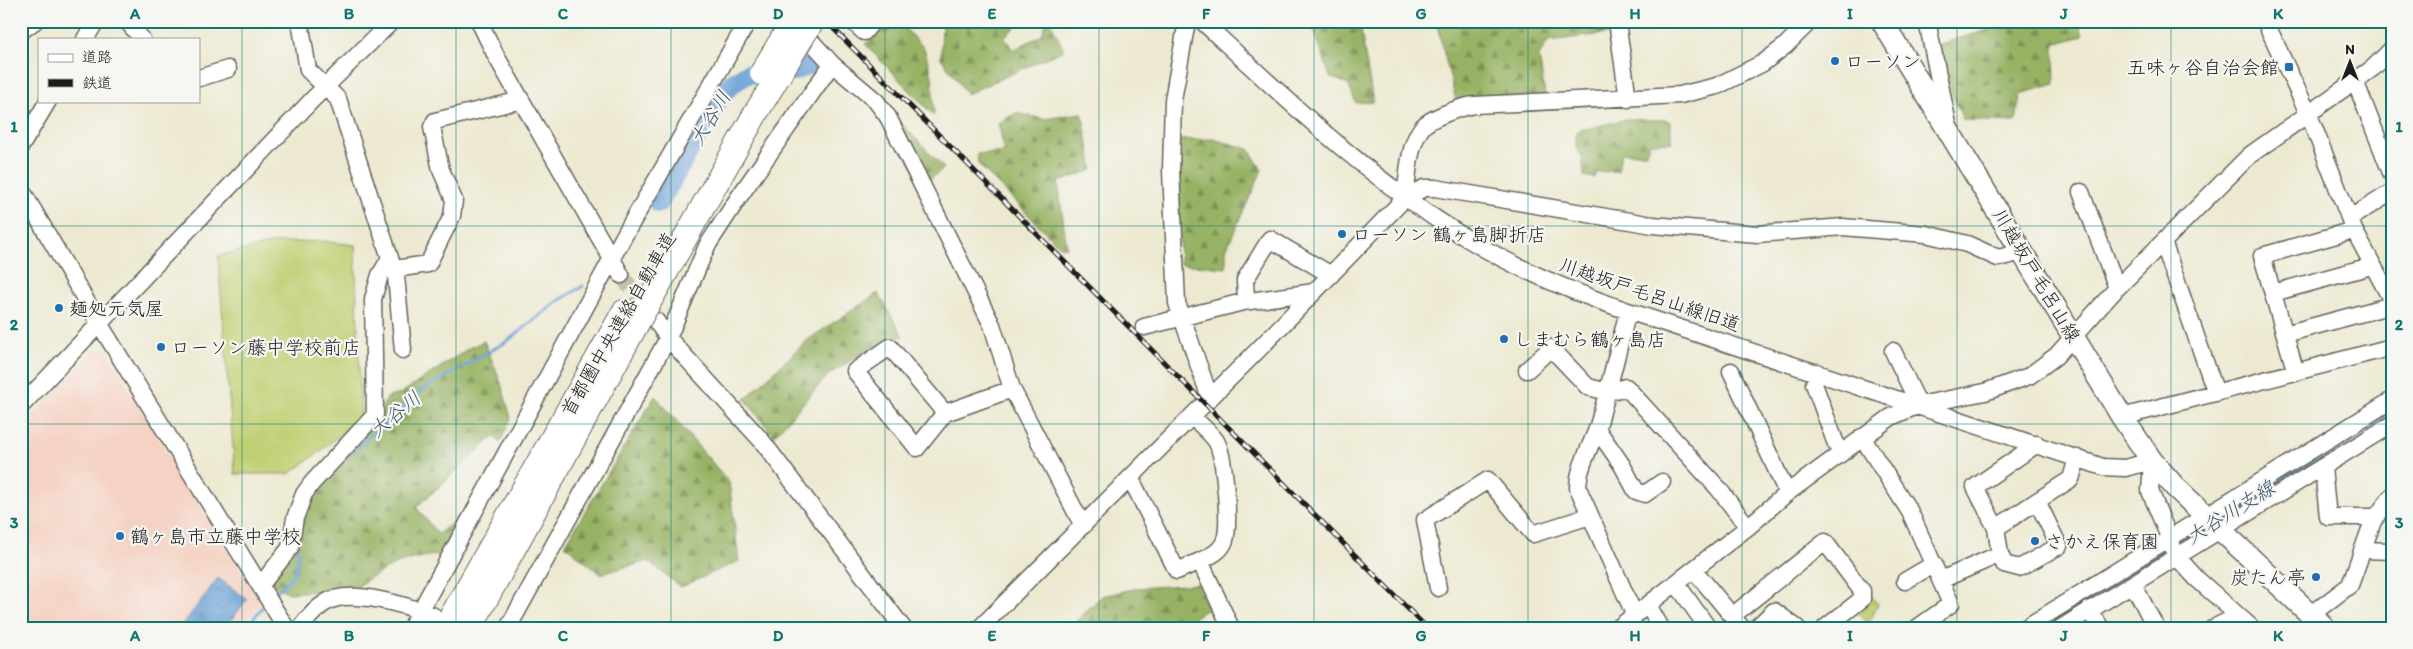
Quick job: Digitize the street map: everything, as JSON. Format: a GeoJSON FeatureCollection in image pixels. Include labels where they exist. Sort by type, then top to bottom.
{"type":"FeatureCollection","features":[{"type":"Feature","properties":{"kind":"highway","name":"首都圏中央連絡自動車道"},"geometry":{"type":"LineString","coordinates":[[470,628],[638,319],[792,21]]}},
{"type":"Feature","properties":{"kind":"highway","name":"首都圏中央連絡自動車道"},"geometry":{"type":"LineString","coordinates":[[433,618],[638,319],[757,111],[812,21]]}},
{"type":"Feature","properties":{"kind":"main road","name":"川越坂戸毛呂山線"},"geometry":{"type":"LineString","coordinates":[[1882,21],[2122,417],[2152,461],[2213,524],[2318,621]]}},
{"type":"Feature","properties":{"kind":"street"},"geometry":{"type":"LineString","coordinates":[[21,31],[35,21]]}},
{"type":"Feature","properties":{"kind":"street"},"geometry":{"type":"LineString","coordinates":[[127,21],[141,38]]}},
{"type":"Feature","properties":{"kind":"street"},"geometry":{"type":"LineString","coordinates":[[300,21],[308,70],[338,99],[392,264],[403,350]]}},
{"type":"Feature","properties":{"kind":"street"},"geometry":{"type":"LineString","coordinates":[[21,406],[326,86],[392,21]]}},
{"type":"Feature","properties":{"kind":"street"},"geometry":{"type":"LineString","coordinates":[[479,21],[521,100],[621,275]]}},
{"type":"Feature","properties":{"kind":"street"},"geometry":{"type":"LineString","coordinates":[[411,628],[433,618],[611,260],[748,21]]}},
{"type":"Feature","properties":{"kind":"street"},"geometry":{"type":"LineString","coordinates":[[792,21],[832,64],[876,101],[888,117],[992,326],[1012,389],[1082,526]]}},
{"type":"Feature","properties":{"kind":"street"},"geometry":{"type":"LineString","coordinates":[[1187,21],[1173,100],[1172,170],[1178,303],[1210,398]]}},
{"type":"Feature","properties":{"kind":"street","name":"川越坂戸毛呂山線旧道"},"geometry":{"type":"LineString","coordinates":[[1202,21],[1308,120],[1359,163],[1405,198],[1484,249],[1531,273],[1582,295],[1628,311],[2077,458],[2113,468],[2136,466],[2152,461]]}},
{"type":"Feature","properties":{"kind":"street"},"geometry":{"type":"LineString","coordinates":[[1617,21],[1628,99]]}},
{"type":"Feature","properties":{"kind":"street"},"geometry":{"type":"LineString","coordinates":[[1405,198],[1411,153],[1421,128],[1450,111],[1474,105],[1680,95],[1717,86],[1763,63],[1786,46],[1810,21]]}},
{"type":"Feature","properties":{"kind":"street"},"geometry":{"type":"LineString","coordinates":[[1927,21],[1950,132]]}},
{"type":"Feature","properties":{"kind":"street"},"geometry":{"type":"LineString","coordinates":[[2265,21],[2309,116],[2352,224],[2371,266],[2392,303],[2285,334]]}},
{"type":"Feature","properties":{"kind":"street"},"geometry":{"type":"LineString","coordinates":[[1628,311],[1597,429],[1578,477],[1578,488],[1590,516],[1626,624],[1748,527],[1786,493],[1890,417],[1919,405],[1985,392],[2028,376],[2056,356],[2117,288],[2250,155],[2309,116],[2373,68],[2392,49]]}},
{"type":"Feature","properties":{"kind":"street"},"geometry":{"type":"LineString","coordinates":[[508,628],[668,338],[707,246],[832,64]]}},
{"type":"Feature","properties":{"kind":"street"},"geometry":{"type":"LineString","coordinates":[[200,78],[228,69]]}},
{"type":"Feature","properties":{"kind":"street"},"geometry":{"type":"LineString","coordinates":[[2355,81],[2392,175]]}},
{"type":"Feature","properties":{"kind":"street"},"geometry":{"type":"LineString","coordinates":[[260,586],[290,548],[295,518],[304,494],[312,482],[375,415],[373,299],[380,275],[392,264],[428,264],[452,216],[453,194],[441,170],[432,127],[435,121],[521,100]]}},
{"type":"Feature","properties":{"kind":"street"},"geometry":{"type":"LineString","coordinates":[[21,146],[47,102]]}},
{"type":"Feature","properties":{"kind":"street"},"geometry":{"type":"LineString","coordinates":[[980,628],[1131,479],[1405,198],[1424,188],[1435,188],[1653,225],[1757,234],[1843,227],[1926,234],[1967,244],[1998,258],[2023,252]]}},
{"type":"Feature","properties":{"kind":"street"},"geometry":{"type":"LineString","coordinates":[[2081,192],[2117,288]]}},
{"type":"Feature","properties":{"kind":"street"},"geometry":{"type":"LineString","coordinates":[[2296,373],[2262,256],[2352,224],[2392,192]]}},
{"type":"Feature","properties":{"kind":"street"},"geometry":{"type":"LineString","coordinates":[[23,196],[286,628]]}},
{"type":"Feature","properties":{"kind":"street"},"geometry":{"type":"LineString","coordinates":[[1246,301],[1245,280],[1270,239],[1331,275]]}},
{"type":"Feature","properties":{"kind":"street"},"geometry":{"type":"LineString","coordinates":[[2163,242],[2216,393]]}},
{"type":"Feature","properties":{"kind":"street"},"geometry":{"type":"LineString","coordinates":[[2273,292],[2371,266]]}},
{"type":"Feature","properties":{"kind":"street"},"geometry":{"type":"LineString","coordinates":[[1144,327],[1246,301],[1314,292]]}},
{"type":"Feature","properties":{"kind":"street"},"geometry":{"type":"LineString","coordinates":[[638,319],[668,338],[762,441],[903,628]]}},
{"type":"Feature","properties":{"kind":"street"},"geometry":{"type":"LineString","coordinates":[[945,413],[890,347],[856,371],[917,448],[945,413],[1012,389]]}},
{"type":"Feature","properties":{"kind":"street"},"geometry":{"type":"LineString","coordinates":[[2122,417],[2392,347]]}},
{"type":"Feature","properties":{"kind":"street"},"geometry":{"type":"LineString","coordinates":[[1527,370],[1551,348],[1588,387],[1608,392],[1626,387],[1718,488],[1748,527]]}},
{"type":"Feature","properties":{"kind":"street"},"geometry":{"type":"LineString","coordinates":[[1893,351],[1919,405]]}},
{"type":"Feature","properties":{"kind":"street"},"geometry":{"type":"LineString","coordinates":[[1731,371],[1786,493]]}},
{"type":"Feature","properties":{"kind":"street"},"geometry":{"type":"LineString","coordinates":[[1817,372],[1814,384],[1836,444],[1842,452]]}},
{"type":"Feature","properties":{"kind":"street"},"geometry":{"type":"LineString","coordinates":[[2061,628],[2177,557],[2213,524],[2392,400]]}},
{"type":"Feature","properties":{"kind":"street"},"geometry":{"type":"LineString","coordinates":[[1131,479],[1178,570],[1217,553],[1225,540],[1226,486],[1220,452],[1216,442],[1192,416]]}},
{"type":"Feature","properties":{"kind":"street"},"geometry":{"type":"LineString","coordinates":[[2025,628],[2170,538],[2213,524],[2323,468],[2392,424]]}},
{"type":"Feature","properties":{"kind":"street"},"geometry":{"type":"LineString","coordinates":[[1597,429],[1622,465],[1636,491],[1645,494],[1662,482]]}},
{"type":"Feature","properties":{"kind":"street"},"geometry":{"type":"LineString","coordinates":[[1862,437],[1910,512],[1951,604],[1927,625]]}},
{"type":"Feature","properties":{"kind":"street"},"geometry":{"type":"LineString","coordinates":[[2036,502],[2059,546],[2018,568],[2004,564],[2000,554],[1996,528],[1975,488],[2037,444]]}},
{"type":"Feature","properties":{"kind":"street"},"geometry":{"type":"LineString","coordinates":[[1996,528],[2071,479],[2077,458]]}},
{"type":"Feature","properties":{"kind":"street"},"geometry":{"type":"LineString","coordinates":[[2152,461],[2150,491],[2177,557],[2197,579],[2252,628]]}},
{"type":"Feature","properties":{"kind":"street"},"geometry":{"type":"LineString","coordinates":[[2323,468],[2328,517],[2376,517]]}},
{"type":"Feature","properties":{"kind":"street"},"geometry":{"type":"LineString","coordinates":[[1438,588],[1425,520],[1488,480],[1533,534],[1590,516]]}},
{"type":"Feature","properties":{"kind":"street"},"geometry":{"type":"LineString","coordinates":[[2318,621],[2350,585],[2376,517],[2392,496]]}},
{"type":"Feature","properties":{"kind":"street"},"geometry":{"type":"LineString","coordinates":[[1694,570],[1737,622],[1824,542],[1862,591],[1862,598],[1825,628]]}},
{"type":"Feature","properties":{"kind":"street"},"geometry":{"type":"LineString","coordinates":[[2362,550],[2392,551]]}},
{"type":"Feature","properties":{"kind":"street"},"geometry":{"type":"LineString","coordinates":[[1941,580],[2000,554]]}},
{"type":"Feature","properties":{"kind":"street"},"geometry":{"type":"LineString","coordinates":[[1200,562],[1231,628]]}},
{"type":"Feature","properties":{"kind":"street"},"geometry":{"type":"LineString","coordinates":[[1905,581],[1934,564]]}},
{"type":"Feature","properties":{"kind":"street"},"geometry":{"type":"LineString","coordinates":[[1676,583],[1708,628]]}},
{"type":"Feature","properties":{"kind":"street"},"geometry":{"type":"LineString","coordinates":[[2133,584],[2156,628]]}},
{"type":"Feature","properties":{"kind":"street"},"geometry":{"type":"LineString","coordinates":[[300,628],[326,602],[350,596],[372,599],[433,618]]}},
{"type":"Feature","properties":{"kind":"street"},"geometry":{"type":"LineString","coordinates":[[1648,605],[1661,628]]}},
{"type":"Feature","properties":{"kind":"street"},"geometry":{"type":"LineString","coordinates":[[2090,610],[2101,628]]}},
{"type":"Feature","properties":{"kind":"street"},"geometry":{"type":"LineString","coordinates":[[1756,628],[1774,611],[1797,628]]}},
{"type":"Feature","properties":{"kind":"street"},"geometry":{"type":"LineString","coordinates":[[2212,628],[2238,616]]}},
{"type":"Feature","properties":{"kind":"shaded area","name":"鶴ヶ島市立藤中学校"},"geometry":{"type":"Polygon","coordinates":[[[95,349],[106,350],[176,469],[261,602],[242,628],[21,628],[21,428],[95,349]]]}},
{"type":"Feature","properties":{"kind":"green space"},"geometry":{"type":"Polygon","coordinates":[[[893,21],[898,21],[924,48],[932,76],[934,116],[865,44],[893,21]]]}},
{"type":"Feature","properties":{"kind":"green space"},"geometry":{"type":"Polygon","coordinates":[[[942,21],[1022,21],[1004,37],[1013,50],[1042,35],[1047,21],[1050,21],[1064,50],[967,94],[941,58],[942,21]]]}},
{"type":"Feature","properties":{"kind":"green space"},"geometry":{"type":"Polygon","coordinates":[[[1311,21],[1383,21],[1360,25],[1373,102],[1356,103],[1348,84],[1330,77],[1311,21]]]}},
{"type":"Feature","properties":{"kind":"green space"},"geometry":{"type":"Polygon","coordinates":[[[1436,21],[1610,21],[1612,33],[1548,41],[1539,56],[1545,95],[1456,101],[1436,21]]]}},
{"type":"Feature","properties":{"kind":"green space"},"geometry":{"type":"Polygon","coordinates":[[[2018,21],[2079,21],[2083,36],[2054,44],[2055,84],[2020,94],[2016,122],[1963,120],[1942,69],[1940,44],[2018,21]]]}},
{"type":"Feature","properties":{"kind":"green space"},"geometry":{"type":"Polygon","coordinates":[[[851,71],[944,168],[924,184],[851,71]]]}},
{"type":"Feature","properties":{"kind":"green space"},"geometry":{"type":"Polygon","coordinates":[[[1016,113],[1044,119],[1082,113],[1093,170],[1058,182],[1067,248],[1059,246],[978,164],[977,154],[1005,152],[998,123],[1016,113]]]}},
{"type":"Feature","properties":{"kind":"green space"},"geometry":{"type":"Polygon","coordinates":[[[1627,119],[1667,120],[1670,122],[1672,142],[1650,143],[1646,153],[1621,153],[1618,171],[1598,172],[1594,178],[1584,176],[1582,157],[1576,148],[1576,134],[1581,130],[1627,119]]]}},
{"type":"Feature","properties":{"kind":"green space"},"geometry":{"type":"Polygon","coordinates":[[[1213,139],[1249,149],[1262,170],[1226,250],[1226,268],[1180,264],[1178,140],[1213,139]]]}},
{"type":"Feature","properties":{"kind":"green space"},"geometry":{"type":"Polygon","coordinates":[[[322,241],[355,245],[361,416],[322,450],[289,474],[235,474],[218,256],[274,243],[322,241]]]}},
{"type":"Feature","properties":{"kind":"green space"},"geometry":{"type":"Polygon","coordinates":[[[878,293],[903,336],[886,340],[829,374],[774,436],[745,399],[809,339],[878,293]]]}},
{"type":"Feature","properties":{"kind":"green space"},"geometry":{"type":"Polygon","coordinates":[[[484,341],[501,383],[511,418],[500,443],[494,436],[416,507],[438,534],[463,514],[439,555],[426,556],[392,566],[370,578],[350,593],[320,591],[289,593],[270,583],[296,548],[310,492],[382,407],[388,397],[400,394],[469,348],[484,341]]]}},
{"type":"Feature","properties":{"kind":"green space"},"geometry":{"type":"Polygon","coordinates":[[[655,396],[729,482],[739,561],[681,587],[648,561],[600,574],[565,545],[655,396]]]}},
{"type":"Feature","properties":{"kind":"green space"},"geometry":{"type":"Polygon","coordinates":[[[1198,584],[1207,609],[1178,628],[1069,628],[1102,596],[1138,588],[1198,584]]]}},
{"type":"Feature","properties":{"kind":"green space"},"geometry":{"type":"Polygon","coordinates":[[[1871,596],[1878,604],[1868,624],[1855,609],[1871,596]]]}},
{"type":"Feature","properties":{"kind":"water"},"geometry":{"type":"Polygon","coordinates":[[[218,578],[247,599],[226,628],[180,628],[218,578]]]}},
{"type":"Feature","properties":{"kind":"waterway","name":"大谷川"},"geometry":{"type":"LineString","coordinates":[[659,203],[719,98],[730,85],[747,74],[794,71],[816,62]]}},
{"type":"Feature","properties":{"kind":"waterway","name":"大谷川"},"geometry":{"type":"LineString","coordinates":[[349,455],[372,433],[395,418],[409,398],[506,342],[557,302],[583,286]]}},
{"type":"Feature","properties":{"kind":"waterway","name":"大谷川支線"},"geometry":{"type":"LineString","coordinates":[[2043,628],[2392,412]]}},
{"type":"Feature","properties":{"kind":"waterway","name":"大谷川"},"geometry":{"type":"LineString","coordinates":[[273,595],[290,580],[296,570],[298,548]]}},
{"type":"Feature","properties":{"kind":"waterway","name":"大谷川"},"geometry":{"type":"LineString","coordinates":[[246,628],[264,605]]}},
{"type":"Feature","properties":{"kind":"tunnel"},"geometry":{"type":"LineString","coordinates":[[621,275],[651,315]]}},
{"type":"Feature","properties":{"kind":"railway"},"geometry":{"type":"LineString","coordinates":[[826,21],[1427,628]]}},
{"type":"Feature","properties":{"kind":"place","name":"ローソン"},"geometry":{"type":"Point","coordinates":[1835,61]}},
{"type":"Feature","properties":{"kind":"place","name":"五味ヶ谷自治会館"},"geometry":{"type":"Point","coordinates":[2289,67]}},
{"type":"Feature","properties":{"kind":"place","name":"ローソン 鶴ヶ島脚折店"},"geometry":{"type":"Point","coordinates":[1342,234]}},
{"type":"Feature","properties":{"kind":"place","name":"麺処元気屋"},"geometry":{"type":"Point","coordinates":[59,308]}},
{"type":"Feature","properties":{"kind":"place","name":"しまむら鶴ヶ島店"},"geometry":{"type":"Point","coordinates":[1504,339]}},
{"type":"Feature","properties":{"kind":"place","name":"ローソン藤中学校前店"},"geometry":{"type":"Point","coordinates":[161,347]}},
{"type":"Feature","properties":{"kind":"place","name":"鶴ヶ島市立藤中学校"},"geometry":{"type":"Point","coordinates":[120,536]}},
{"type":"Feature","properties":{"kind":"place","name":"さかえ保育園"},"geometry":{"type":"Point","coordinates":[2035,541]}},
{"type":"Feature","properties":{"kind":"place","name":"炭たん亭"},"geometry":{"type":"Point","coordinates":[2316,577]}}]}
